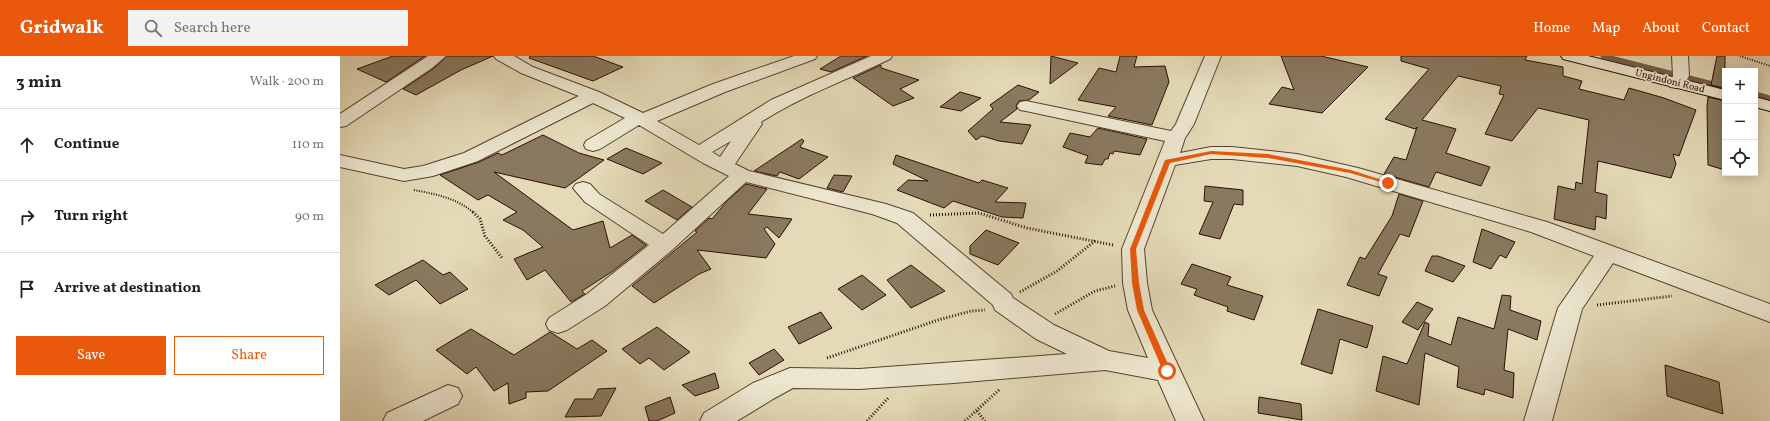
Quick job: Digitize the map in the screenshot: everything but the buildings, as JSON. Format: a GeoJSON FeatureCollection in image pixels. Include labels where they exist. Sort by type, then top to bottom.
{"type":"FeatureCollection","features":[{"type":"Feature","properties":{"kind":"street"},"geometry":{"type":"LineString","coordinates":[[340,122],[359,108],[417,72],[438,56]]}},
{"type":"Feature","properties":{"kind":"street"},"geometry":{"type":"LineString","coordinates":[[502,56],[527,70],[593,96],[641,119],[733,171],[879,209],[905,218],[1006,304],[1033,324],[1045,332],[1104,360]]}},
{"type":"Feature","properties":{"kind":"street"},"geometry":{"type":"LineString","coordinates":[[593,145],[641,119],[718,88],[809,56]]}},
{"type":"Feature","properties":{"kind":"street"},"geometry":{"type":"LineString","coordinates":[[700,152],[764,111],[884,56]]}},
{"type":"Feature","properties":{"kind":"street"},"geometry":{"type":"LineString","coordinates":[[1194,420],[1167,371],[1140,310],[1135,283],[1133,249],[1176,138],[1184,124],[1213,56]]}},
{"type":"Feature","properties":{"kind":"street","name":"Ungindoni Road"},"geometry":{"type":"LineString","coordinates":[[1569,56],[1722,94]]}},
{"type":"Feature","properties":{"kind":"street"},"geometry":{"type":"LineString","coordinates":[[1676,83],[1681,76],[1680,56]]}},
{"type":"Feature","properties":{"kind":"street"},"geometry":{"type":"LineString","coordinates":[[340,161],[404,175],[430,171],[471,157],[593,96]]}},
{"type":"Feature","properties":{"kind":"street"},"geometry":{"type":"LineString","coordinates":[[1758,103],[1770,106]]}},
{"type":"Feature","properties":{"kind":"street"},"geometry":{"type":"LineString","coordinates":[[1026,106],[1176,138]]}},
{"type":"Feature","properties":{"kind":"street"},"geometry":{"type":"LineString","coordinates":[[558,324],[596,300],[664,245],[733,171],[740,141],[764,111]]}},
{"type":"Feature","properties":{"kind":"street"},"geometry":{"type":"LineString","coordinates":[[1168,161],[1211,153],[1232,153],[1268,156],[1335,168],[1539,227],[1607,254],[1770,313]]}},
{"type":"Feature","properties":{"kind":"street"},"geometry":{"type":"LineString","coordinates":[[583,188],[592,198],[664,245]]}},
{"type":"Feature","properties":{"kind":"street"},"geometry":{"type":"LineString","coordinates":[[1538,421],[1570,308],[1607,254]]}},
{"type":"Feature","properties":{"kind":"street"},"geometry":{"type":"LineString","coordinates":[[733,417],[763,391],[790,378],[859,379],[1022,368],[1104,360],[1167,371]]}},
{"type":"Feature","properties":{"kind":"street"},"geometry":{"type":"LineString","coordinates":[[397,421],[448,396]]}},
{"type":"Feature","properties":{"kind":"path"},"geometry":{"type":"LineString","coordinates":[[1740,56],[1770,66]]}},
{"type":"Feature","properties":{"kind":"path"},"geometry":{"type":"LineString","coordinates":[[404,175],[407,188],[440,195],[464,205],[480,219],[485,236],[502,258]]}},
{"type":"Feature","properties":{"kind":"path"},"geometry":{"type":"LineString","coordinates":[[905,218],[979,213],[1027,228],[1133,249]]}},
{"type":"Feature","properties":{"kind":"path"},"geometry":{"type":"LineString","coordinates":[[822,360],[938,320],[971,311],[1006,304],[1057,271],[1096,241]]}},
{"type":"Feature","properties":{"kind":"path"},"geometry":{"type":"LineString","coordinates":[[1033,324],[1072,305],[1095,291],[1113,286],[1135,283]]}},
{"type":"Feature","properties":{"kind":"path"},"geometry":{"type":"LineString","coordinates":[[1570,308],[1676,296]]}},
{"type":"Feature","properties":{"kind":"path"},"geometry":{"type":"LineString","coordinates":[[965,421],[1022,368]]}},
{"type":"Feature","properties":{"kind":"path"},"geometry":{"type":"LineString","coordinates":[[977,411],[985,421]]}},
{"type":"Feature","properties":{"kind":"waterway"},"geometry":{"type":"LineString","coordinates":[[1603,56],[1722,86]]}},
{"type":"Feature","properties":{"kind":"waterway"},"geometry":{"type":"LineString","coordinates":[[1758,95],[1770,98]]}},
{"type":"Feature","properties":{"kind":"route"},"geometry":{"type":"LineString","coordinates":[[1167,371],[1140,310],[1135,283],[1133,249],[1168,161],[1211,153],[1268,156],[1297,160],[1351,172],[1388,183]]}}]}
